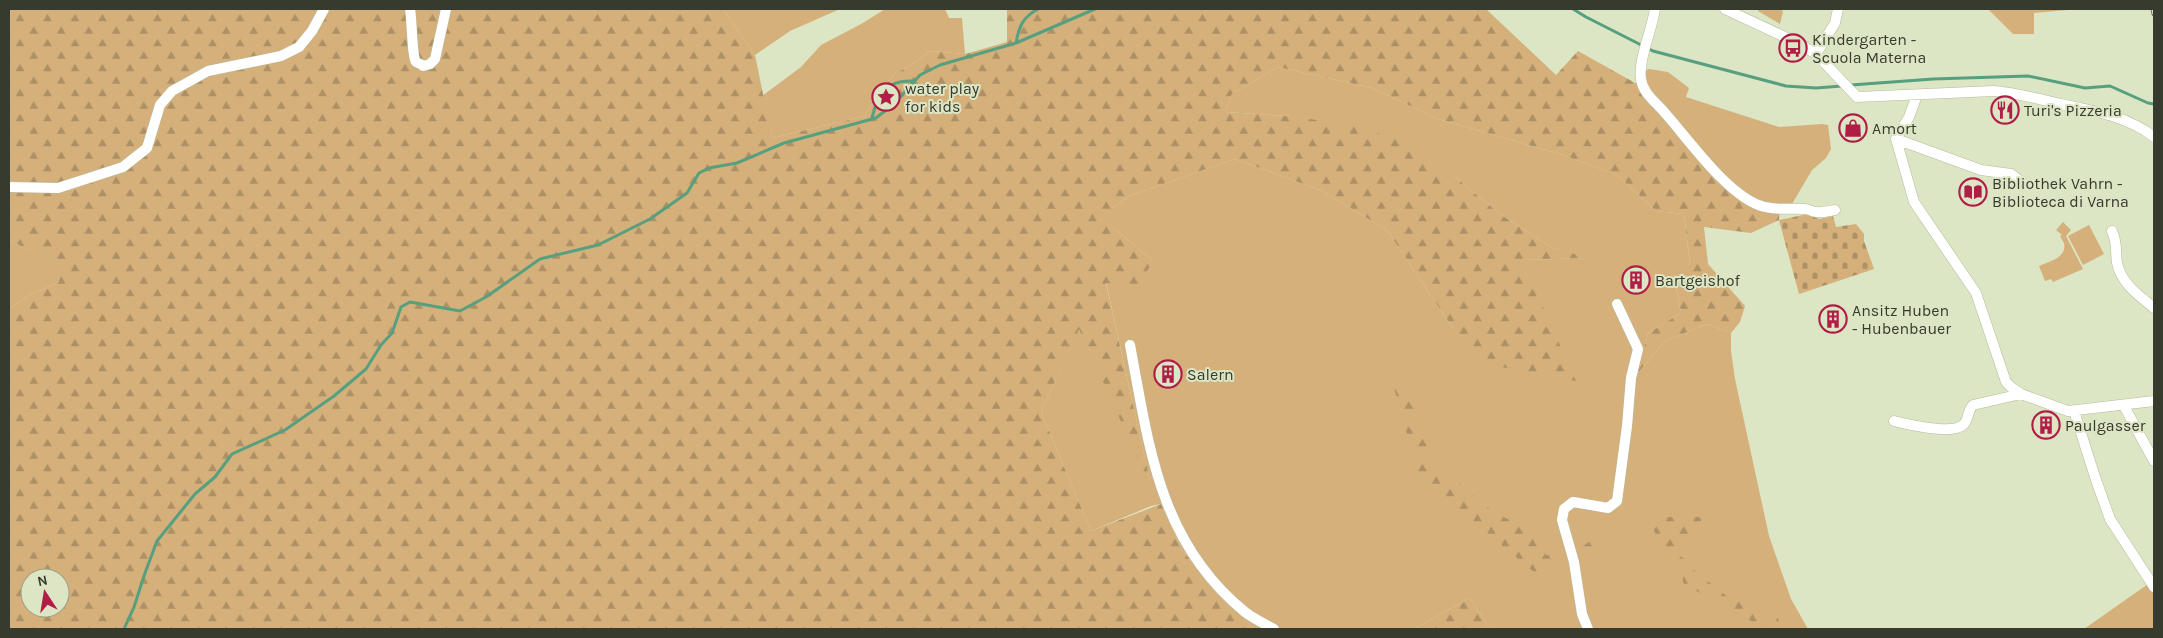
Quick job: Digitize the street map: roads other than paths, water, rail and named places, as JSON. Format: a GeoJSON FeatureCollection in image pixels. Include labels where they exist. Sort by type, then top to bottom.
{"type":"FeatureCollection","features":[{"type":"Feature","properties":{"kind":"street"},"geometry":{"type":"LineString","coordinates":[[9,187],[58,188],[123,167],[147,148],[160,105],[172,91],[208,71],[281,56],[299,48],[312,31],[324,9]]}},
{"type":"Feature","properties":{"kind":"street"},"geometry":{"type":"LineString","coordinates":[[410,9],[413,31],[413,54],[416,62],[423,66],[430,64],[435,59],[446,9]]}},
{"type":"Feature","properties":{"kind":"street"},"geometry":{"type":"LineString","coordinates":[[1655,9],[1640,78],[1646,94],[1718,174],[1741,195],[1757,205],[1774,208],[1808,209],[1816,212],[1835,210]]}},
{"type":"Feature","properties":{"kind":"street"},"geometry":{"type":"LineString","coordinates":[[1725,9],[1793,39],[1816,54],[1856,97],[1994,91],[2012,93],[2115,116],[2154,137]]}},
{"type":"Feature","properties":{"kind":"street"},"geometry":{"type":"LineString","coordinates":[[1816,54],[1835,23],[1838,9]]}},
{"type":"Feature","properties":{"kind":"street"},"geometry":{"type":"LineString","coordinates":[[1917,95],[1909,117],[1896,139],[1914,202],[1976,293],[2006,382],[2021,394],[2053,407],[2074,411],[2154,401]]}},
{"type":"Feature","properties":{"kind":"street"},"geometry":{"type":"LineString","coordinates":[[1896,139],[1981,170],[2012,174],[2023,183]]}},
{"type":"Feature","properties":{"kind":"street"},"geometry":{"type":"LineString","coordinates":[[2112,231],[2117,242],[2116,260],[2119,273],[2134,292],[2154,308]]}},
{"type":"Feature","properties":{"kind":"street"},"geometry":{"type":"LineString","coordinates":[[1588,629],[1582,614],[1574,562],[1562,520],[1564,509],[1574,502],[1608,508],[1617,501],[1628,426],[1630,378],[1638,349],[1617,304]]}},
{"type":"Feature","properties":{"kind":"street"},"geometry":{"type":"LineString","coordinates":[[1130,345],[1151,452],[1157,476],[1173,521],[1202,569],[1222,591],[1246,613],[1274,629]]}},
{"type":"Feature","properties":{"kind":"street"},"geometry":{"type":"LineString","coordinates":[[2002,398],[2006,382]]}},
{"type":"Feature","properties":{"kind":"street"},"geometry":{"type":"LineString","coordinates":[[1894,421],[1907,425],[1957,428],[1964,424],[1973,405],[2021,394]]}},
{"type":"Feature","properties":{"kind":"street"},"geometry":{"type":"LineString","coordinates":[[2124,406],[2154,461]]}},
{"type":"Feature","properties":{"kind":"street"},"geometry":{"type":"LineString","coordinates":[[2074,411],[2110,519],[2154,587]]}},
{"type":"Feature","properties":{"kind":"waterway"},"geometry":{"type":"LineString","coordinates":[[1016,43],[1022,23],[1038,9]]}},
{"type":"Feature","properties":{"kind":"waterway"},"geometry":{"type":"LineString","coordinates":[[124,629],[134,607],[157,541],[195,494],[215,477],[232,454],[285,430],[334,396],[366,369],[381,345],[392,333],[401,307],[410,302],[460,311],[486,297],[540,259],[598,245],[650,219],[687,193],[699,173],[709,168],[737,163],[784,143],[876,118],[895,103],[920,75],[940,65],[1016,43],[1095,9]]}},
{"type":"Feature","properties":{"kind":"waterway"},"geometry":{"type":"LineString","coordinates":[[1573,9],[1653,51],[1786,86],[1816,88],[1842,86]]}},
{"type":"Feature","properties":{"kind":"waterway"},"geometry":{"type":"LineString","coordinates":[[1851,85],[1933,79],[2028,76],[2085,88],[2110,86],[2154,104]]}},
{"type":"Feature","properties":{"kind":"waterway"},"geometry":{"type":"LineString","coordinates":[[872,118],[877,101],[885,89],[896,83],[914,81]]}},
{"type":"Feature","properties":{"kind":"railway"},"geometry":{"type":"LineString","coordinates":[[2153,9],[2154,14]]}},
{"type":"Feature","properties":{"kind":"place","name":"Kindergarten - Scuola Materna"},"geometry":{"type":"Point","coordinates":[1793,48]}},
{"type":"Feature","properties":{"kind":"place","name":"water play for kids"},"geometry":{"type":"Point","coordinates":[886,97]}},
{"type":"Feature","properties":{"kind":"place","name":"Turi's Pizzeria"},"geometry":{"type":"Point","coordinates":[2005,110]}},
{"type":"Feature","properties":{"kind":"place","name":"Amort"},"geometry":{"type":"Point","coordinates":[1853,128]}},
{"type":"Feature","properties":{"kind":"place","name":"Bibliothek Vahrn - Biblioteca di Varna"},"geometry":{"type":"Point","coordinates":[1973,192]}},
{"type":"Feature","properties":{"kind":"place","name":"Bartgeishof"},"geometry":{"type":"Point","coordinates":[1636,280]}},
{"type":"Feature","properties":{"kind":"place","name":"Ansitz Huben - Hubenbauer"},"geometry":{"type":"Point","coordinates":[1833,319]}},
{"type":"Feature","properties":{"kind":"place","name":"Salern"},"geometry":{"type":"Point","coordinates":[1168,374]}},
{"type":"Feature","properties":{"kind":"place","name":"Paulgasser"},"geometry":{"type":"Point","coordinates":[2046,425]}}]}
